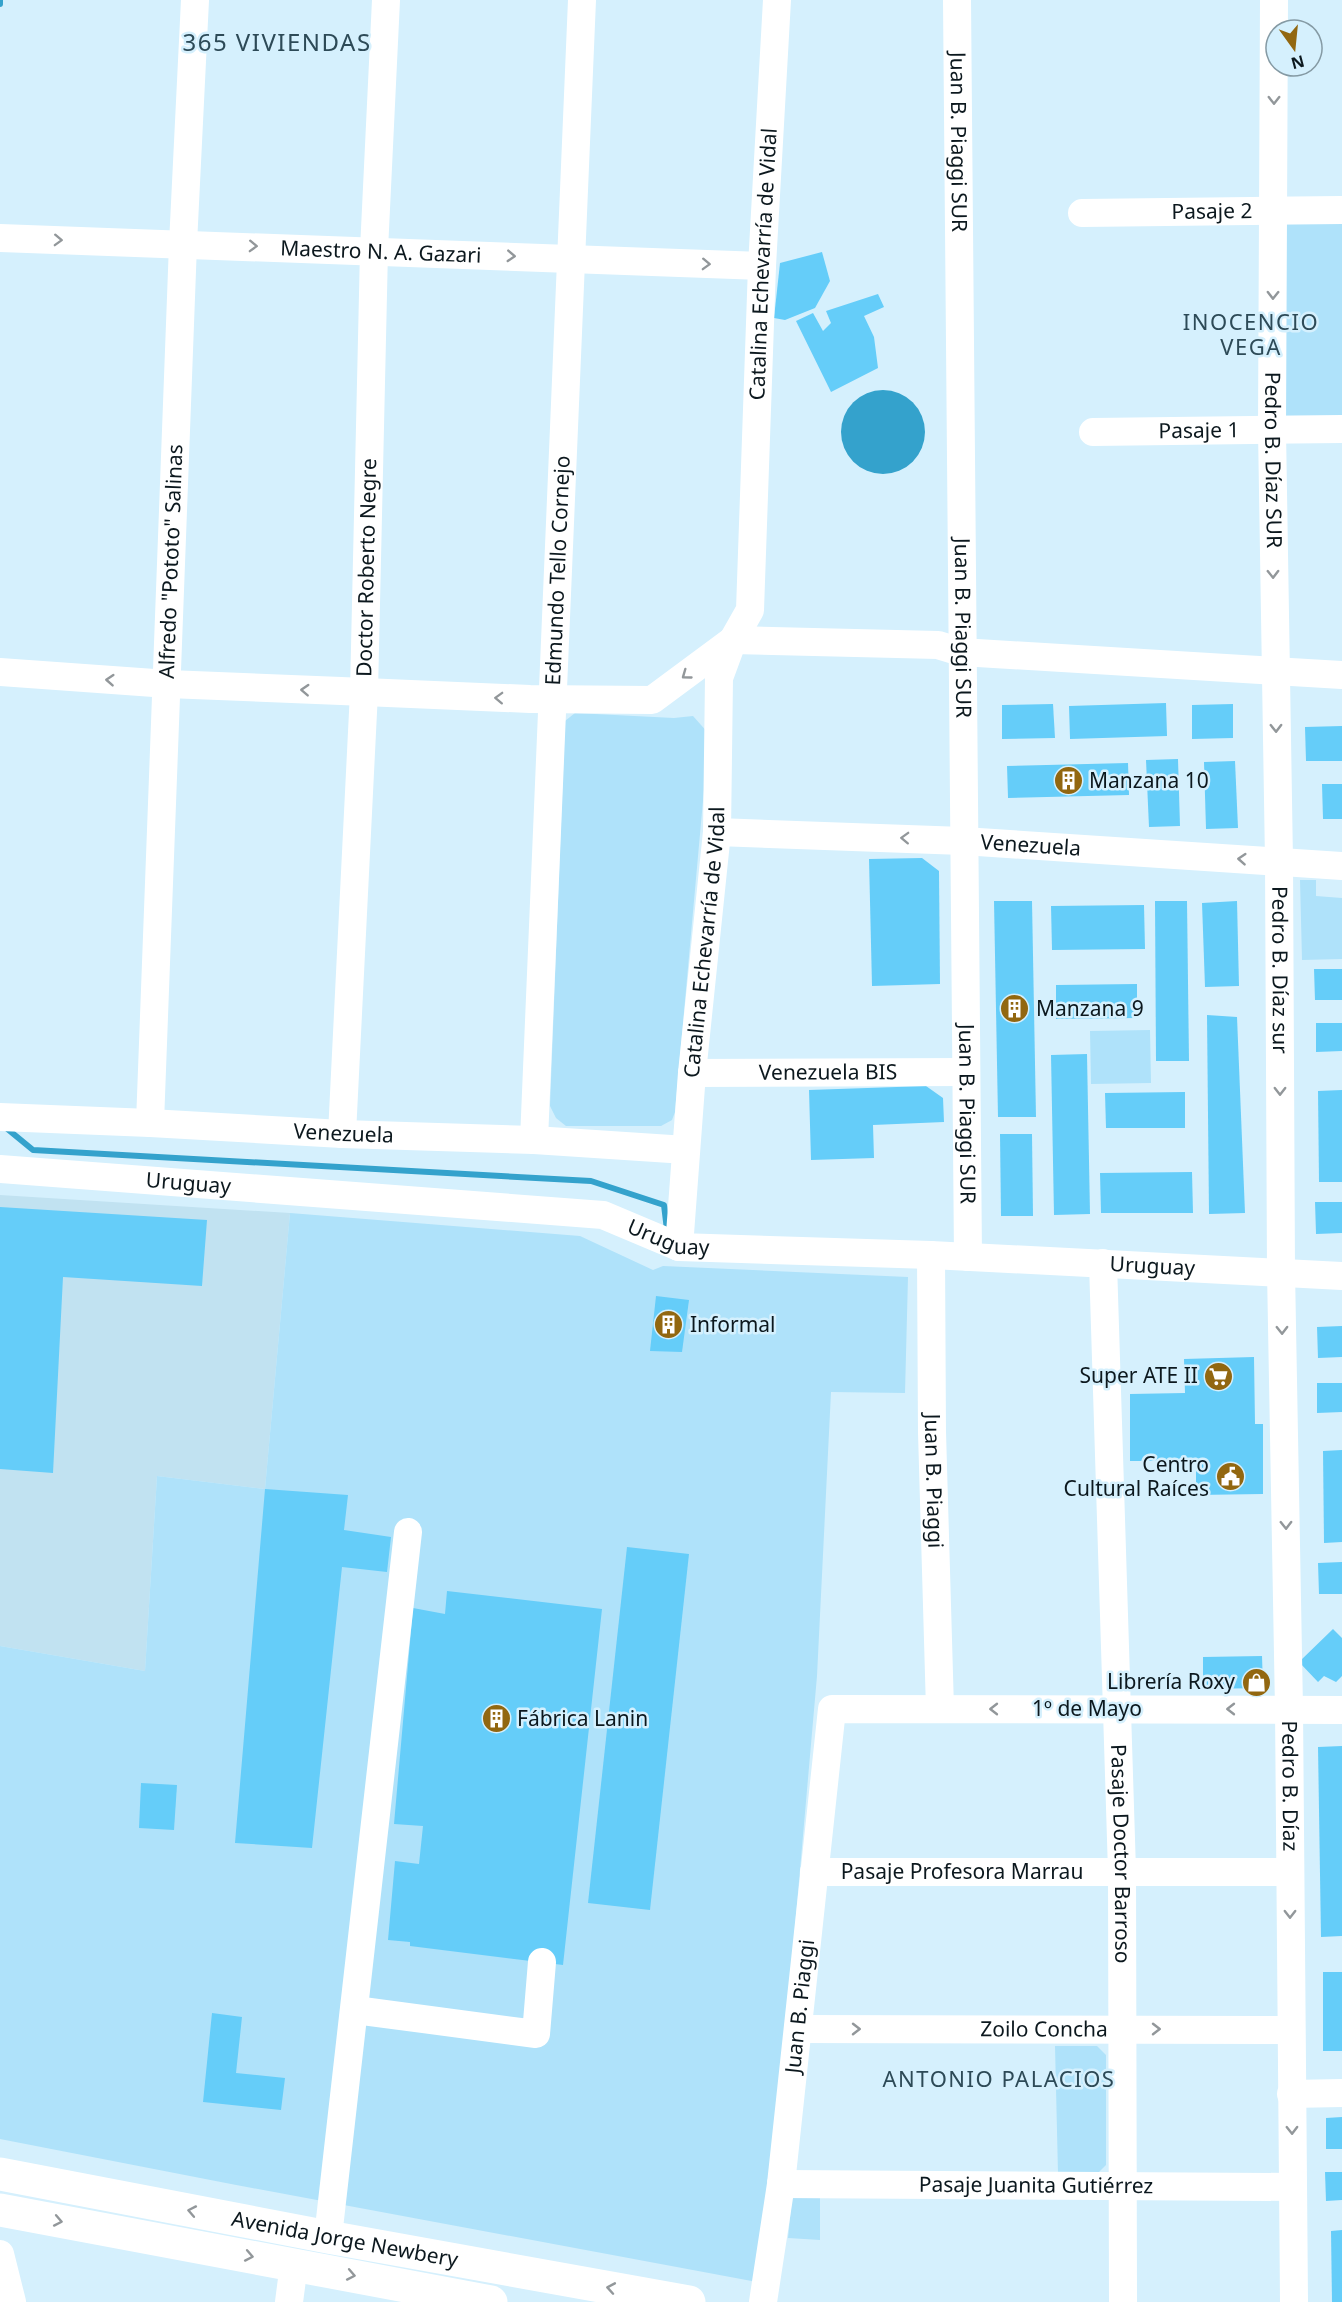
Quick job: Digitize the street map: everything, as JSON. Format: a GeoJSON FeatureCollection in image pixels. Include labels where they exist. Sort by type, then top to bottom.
{"type":"FeatureCollection","features":[{"type":"Feature","properties":{"kind":"main road","name":"Avenida Jorge Newbery"},"geometry":{"type":"LineString","coordinates":[[0,2174],[328,2237],[689,2302]]}},
{"type":"Feature","properties":{"kind":"main road","name":"Avenida Jorge Newbery"},"geometry":{"type":"LineString","coordinates":[[0,2210],[491,2302]]}},
{"type":"Feature","properties":{"kind":"street","name":"Alfredo \"Pototo\" Salinas"},"geometry":{"type":"LineString","coordinates":[[150,1123],[183,244],[195,0]]}},
{"type":"Feature","properties":{"kind":"street","name":"Doctor Roberto Negre"},"geometry":{"type":"LineString","coordinates":[[342,1134],[364,692],[374,250],[386,0]]}},
{"type":"Feature","properties":{"kind":"street","name":"Edmundo Tello Cornejo"},"geometry":{"type":"LineString","coordinates":[[534,1140],[582,0]]}},
{"type":"Feature","properties":{"kind":"street","name":"Catalina Echevarría de Vidal"},"geometry":{"type":"LineString","coordinates":[[679,1247],[692,1073],[717,832],[719,678],[733,640],[750,610],[762,266],[777,0]]}},
{"type":"Feature","properties":{"kind":"street","name":"Juan B. Piaggi SUR"},"geometry":{"type":"LineString","coordinates":[[957,0],[968,1257]]}},
{"type":"Feature","properties":{"kind":"street","name":"Pedro B. Díaz SUR"},"geometry":{"type":"LineString","coordinates":[[1274,0],[1272,430],[1274,670]]}},
{"type":"Feature","properties":{"kind":"street","name":"Pasaje 2"},"geometry":{"type":"LineString","coordinates":[[1082,213],[1342,210]]}},
{"type":"Feature","properties":{"kind":"street","name":"Maestro N. A. Gazari"},"geometry":{"type":"LineString","coordinates":[[0,238],[762,266]]}},
{"type":"Feature","properties":{"kind":"street","name":"Pasaje 1"},"geometry":{"type":"LineString","coordinates":[[1093,432],[1342,429]]}},
{"type":"Feature","properties":{"kind":"street"},"geometry":{"type":"LineString","coordinates":[[0,672],[168,684],[553,700],[652,700],[733,640],[938,645],[961,652],[1342,675]]}},
{"type":"Feature","properties":{"kind":"street","name":"Pedro B. Díaz sur"},"geometry":{"type":"LineString","coordinates":[[1274,670],[1279,861],[1281,1272]]}},
{"type":"Feature","properties":{"kind":"street","name":"Venezuela"},"geometry":{"type":"LineString","coordinates":[[717,832],[963,841],[1342,866]]}},
{"type":"Feature","properties":{"kind":"street","name":"Venezuela BIS"},"geometry":{"type":"LineString","coordinates":[[692,1073],[966,1072]]}},
{"type":"Feature","properties":{"kind":"street","name":"Venezuela"},"geometry":{"type":"LineString","coordinates":[[0,1117],[342,1134],[534,1140],[686,1150]]}},
{"type":"Feature","properties":{"kind":"street","name":"Uruguay"},"geometry":{"type":"LineString","coordinates":[[0,1169],[603,1215],[679,1247],[931,1255],[1342,1276]]}},
{"type":"Feature","properties":{"kind":"street","name":"Juan B. Piaggi"},"geometry":{"type":"LineString","coordinates":[[931,1255],[932,1432],[940,1709]]}},
{"type":"Feature","properties":{"kind":"street","name":"Pasaje Doctor Barroso"},"geometry":{"type":"LineString","coordinates":[[1103,1263],[1122,1871],[1123,2302]]}},
{"type":"Feature","properties":{"kind":"street","name":"Pedro B. Díaz"},"geometry":{"type":"LineString","coordinates":[[1281,1272],[1289,1709],[1294,2302]]}},
{"type":"Feature","properties":{"kind":"street"},"geometry":{"type":"LineString","coordinates":[[328,2237],[408,1532]]}},
{"type":"Feature","properties":{"kind":"street","name":"Juan B. Piaggi"},"geometry":{"type":"LineString","coordinates":[[763,2302],[781,2184],[832,1709]]}},
{"type":"Feature","properties":{"kind":"street","name":"1º de Mayo"},"geometry":{"type":"LineString","coordinates":[[832,1709],[1342,1710]]}},
{"type":"Feature","properties":{"kind":"street","name":"Pasaje Profesora Marrau"},"geometry":{"type":"LineString","coordinates":[[814,1872],[1290,1872]]}},
{"type":"Feature","properties":{"kind":"street"},"geometry":{"type":"LineString","coordinates":[[355,2010],[536,2034],[542,1962]]}},
{"type":"Feature","properties":{"kind":"street","name":"Zoilo Concha"},"geometry":{"type":"LineString","coordinates":[[798,2029],[1291,2030]]}},
{"type":"Feature","properties":{"kind":"street"},"geometry":{"type":"LineString","coordinates":[[1291,2094],[1342,2093]]}},
{"type":"Feature","properties":{"kind":"street","name":"Pasaje Juanita Gutiérrez"},"geometry":{"type":"LineString","coordinates":[[781,2184],[1292,2187]]}},
{"type":"Feature","properties":{"kind":"street"},"geometry":{"type":"LineString","coordinates":[[0,2254],[12,2302]]}},
{"type":"Feature","properties":{"kind":"street"},"geometry":{"type":"LineString","coordinates":[[290,2302],[294,2264]]}},
{"type":"Feature","properties":{"kind":"shaded area"},"geometry":{"type":"Polygon","coordinates":[[[1342,223],[1342,416],[1284,416],[1285,224],[1342,223]]]}},
{"type":"Feature","properties":{"kind":"shaded area"},"geometry":{"type":"Polygon","coordinates":[[[575,713],[674,718],[693,716],[709,734],[675,1112],[672,1120],[661,1126],[566,1126],[556,1118],[550,1106],[565,721],[575,713]]]}},
{"type":"Feature","properties":{"kind":"shaded area"},"geometry":{"type":"Polygon","coordinates":[[[1300,880],[1316,880],[1316,896],[1342,898],[1342,959],[1302,960],[1300,880]]]}},
{"type":"Feature","properties":{"kind":"shaded area"},"geometry":{"type":"Polygon","coordinates":[[[1150,1030],[1151,1083],[1091,1084],[1090,1031],[1150,1030]]]}},
{"type":"Feature","properties":{"kind":"shaded area"},"geometry":{"type":"Polygon","coordinates":[[[0,1195],[290,1213],[265,1489],[157,1476],[145,1671],[0,1646],[0,1195]]]}},
{"type":"Feature","properties":{"kind":"shaded area"},"geometry":{"type":"Polygon","coordinates":[[[290,1213],[580,1236],[653,1270],[663,1266],[908,1277],[905,1393],[831,1392],[817,1676],[779,2109],[757,2282],[0,2139],[0,1646],[145,1671],[157,1476],[265,1489],[290,1213]]]}},
{"type":"Feature","properties":{"kind":"shaded area"},"geometry":{"type":"Polygon","coordinates":[[[1055,2046],[1097,2046],[1106,2055],[1106,2165],[1097,2174],[1058,2174],[1055,2046]]]}},
{"type":"Feature","properties":{"kind":"shaded area"},"geometry":{"type":"Polygon","coordinates":[[[792,2198],[820,2198],[820,2240],[788,2238],[792,2198]]]}},
{"type":"Feature","properties":{"kind":"water"},"geometry":{"type":"Polygon","coordinates":[[[883,390],[899,393],[913,402],[922,416],[925,432],[922,448],[913,462],[899,471],[883,474],[867,471],[853,462],[844,448],[841,432],[844,416],[853,402],[867,393],[883,390]]]}},
{"type":"Feature","properties":{"kind":"building"},"geometry":{"type":"Polygon","coordinates":[[[822,252],[830,281],[815,308],[785,320],[774,318],[780,263],[822,252]]]}},
{"type":"Feature","properties":{"kind":"building"},"geometry":{"type":"Polygon","coordinates":[[[878,294],[884,307],[864,316],[874,337],[878,368],[831,392],[796,321],[813,313],[823,331],[831,323],[826,311],[878,294]]]}},
{"type":"Feature","properties":{"kind":"building","name":"Manzana 10"},"geometry":{"type":"Polygon","coordinates":[[[1166,703],[1167,736],[1070,739],[1069,706],[1166,703]]]}},
{"type":"Feature","properties":{"kind":"building","name":"Manzana 10"},"geometry":{"type":"Polygon","coordinates":[[[1053,704],[1055,738],[1002,739],[1002,705],[1053,704]]]}},
{"type":"Feature","properties":{"kind":"building","name":"Manzana 10"},"geometry":{"type":"Polygon","coordinates":[[[1233,704],[1233,738],[1192,739],[1192,705],[1233,704]]]}},
{"type":"Feature","properties":{"kind":"building"},"geometry":{"type":"Polygon","coordinates":[[[1342,726],[1342,761],[1306,761],[1305,727],[1342,726]]]}},
{"type":"Feature","properties":{"kind":"building","name":"Manzana 10"},"geometry":{"type":"Polygon","coordinates":[[[1178,759],[1180,826],[1149,827],[1146,760],[1178,759]]]}},
{"type":"Feature","properties":{"kind":"building","name":"Manzana 10"},"geometry":{"type":"Polygon","coordinates":[[[1235,761],[1238,828],[1206,829],[1204,762],[1235,761]]]}},
{"type":"Feature","properties":{"kind":"building","name":"Manzana 10"},"geometry":{"type":"Polygon","coordinates":[[[1128,763],[1129,795],[1008,798],[1007,766],[1128,763]]]}},
{"type":"Feature","properties":{"kind":"building"},"geometry":{"type":"Polygon","coordinates":[[[1322,784],[1342,784],[1342,819],[1323,819],[1322,784]]]}},
{"type":"Feature","properties":{"kind":"building"},"geometry":{"type":"Polygon","coordinates":[[[922,858],[939,871],[940,984],[872,986],[869,859],[922,858]]]}},
{"type":"Feature","properties":{"kind":"building","name":"Manzana 9"},"geometry":{"type":"Polygon","coordinates":[[[994,901],[1032,901],[1036,1117],[998,1117],[994,901]]]}},
{"type":"Feature","properties":{"kind":"building","name":"Manzana 9"},"geometry":{"type":"Polygon","coordinates":[[[1155,901],[1187,901],[1189,1061],[1156,1061],[1155,901]]]}},
{"type":"Feature","properties":{"kind":"building","name":"Manzana 9"},"geometry":{"type":"Polygon","coordinates":[[[1237,901],[1239,986],[1205,987],[1202,903],[1237,901]]]}},
{"type":"Feature","properties":{"kind":"building","name":"Manzana 9"},"geometry":{"type":"Polygon","coordinates":[[[1144,905],[1145,949],[1052,950],[1051,906],[1144,905]]]}},
{"type":"Feature","properties":{"kind":"building"},"geometry":{"type":"Polygon","coordinates":[[[1314,969],[1342,969],[1342,1000],[1315,1000],[1314,969]]]}},
{"type":"Feature","properties":{"kind":"building","name":"Manzana 9"},"geometry":{"type":"Polygon","coordinates":[[[1137,984],[1137,1018],[1056,1019],[1056,985],[1137,984]]]}},
{"type":"Feature","properties":{"kind":"building","name":"Manzana 9"},"geometry":{"type":"Polygon","coordinates":[[[1207,1015],[1237,1017],[1245,1213],[1209,1214],[1207,1015]]]}},
{"type":"Feature","properties":{"kind":"building"},"geometry":{"type":"Polygon","coordinates":[[[1316,1023],[1342,1023],[1342,1051],[1316,1052],[1316,1023]]]}},
{"type":"Feature","properties":{"kind":"building","name":"Manzana 9"},"geometry":{"type":"Polygon","coordinates":[[[1087,1054],[1090,1214],[1054,1215],[1051,1055],[1087,1054]]]}},
{"type":"Feature","properties":{"kind":"building"},"geometry":{"type":"Polygon","coordinates":[[[926,1086],[943,1098],[944,1122],[873,1125],[874,1158],[811,1160],[809,1090],[926,1086]]]}},
{"type":"Feature","properties":{"kind":"building"},"geometry":{"type":"Polygon","coordinates":[[[1342,1090],[1342,1182],[1319,1182],[1318,1091],[1342,1090]]]}},
{"type":"Feature","properties":{"kind":"building"},"geometry":{"type":"Polygon","coordinates":[[[1185,1092],[1185,1128],[1106,1128],[1105,1093],[1185,1092]]]}},
{"type":"Feature","properties":{"kind":"building"},"geometry":{"type":"Polygon","coordinates":[[[1000,1134],[1032,1134],[1033,1216],[1001,1216],[1000,1134]]]}},
{"type":"Feature","properties":{"kind":"building"},"geometry":{"type":"Polygon","coordinates":[[[1192,1172],[1193,1213],[1101,1213],[1100,1173],[1192,1172]]]}},
{"type":"Feature","properties":{"kind":"building"},"geometry":{"type":"Polygon","coordinates":[[[1315,1202],[1342,1202],[1342,1233],[1316,1234],[1315,1202]]]}},
{"type":"Feature","properties":{"kind":"building"},"geometry":{"type":"Polygon","coordinates":[[[0,1207],[207,1220],[202,1286],[63,1277],[53,1473],[0,1469],[0,1207]]]}},
{"type":"Feature","properties":{"kind":"building","name":"Informal"},"geometry":{"type":"Polygon","coordinates":[[[656,1296],[689,1300],[682,1352],[650,1351],[656,1296]]]}},
{"type":"Feature","properties":{"kind":"building"},"geometry":{"type":"Polygon","coordinates":[[[1342,1326],[1342,1357],[1318,1358],[1317,1327],[1342,1326]]]}},
{"type":"Feature","properties":{"kind":"building"},"geometry":{"type":"Polygon","coordinates":[[[1254,1357],[1255,1424],[1263,1424],[1263,1494],[1196,1495],[1196,1461],[1130,1461],[1130,1394],[1185,1393],[1184,1359],[1254,1357]]]}},
{"type":"Feature","properties":{"kind":"building"},"geometry":{"type":"Polygon","coordinates":[[[1317,1383],[1342,1383],[1342,1412],[1317,1413],[1317,1383]]]}},
{"type":"Feature","properties":{"kind":"building"},"geometry":{"type":"Polygon","coordinates":[[[1342,1450],[1342,1542],[1324,1543],[1323,1451],[1342,1450]]]}},
{"type":"Feature","properties":{"kind":"building"},"geometry":{"type":"Polygon","coordinates":[[[265,1489],[348,1495],[344,1530],[391,1537],[387,1572],[342,1567],[312,1848],[235,1843],[265,1489]]]}},
{"type":"Feature","properties":{"kind":"building","name":"Fábrica Lanin"},"geometry":{"type":"Polygon","coordinates":[[[627,1547],[689,1554],[650,1910],[588,1903],[627,1547]]]}},
{"type":"Feature","properties":{"kind":"building"},"geometry":{"type":"Polygon","coordinates":[[[1342,1562],[1342,1594],[1319,1594],[1318,1563],[1342,1562]]]}},
{"type":"Feature","properties":{"kind":"building","name":"Fábrica Lanin"},"geometry":{"type":"Polygon","coordinates":[[[447,1591],[602,1609],[563,1965],[410,1946],[410,1942],[388,1940],[395,1861],[419,1864],[423,1826],[394,1824],[413,1608],[445,1614],[447,1591]]]}},
{"type":"Feature","properties":{"kind":"building"},"geometry":{"type":"Polygon","coordinates":[[[1333,1629],[1342,1638],[1342,1676],[1336,1682],[1324,1676],[1318,1682],[1299,1662],[1333,1629]]]}},
{"type":"Feature","properties":{"kind":"building"},"geometry":{"type":"Polygon","coordinates":[[[1262,1656],[1263,1688],[1203,1689],[1203,1657],[1262,1656]]]}},
{"type":"Feature","properties":{"kind":"building"},"geometry":{"type":"Polygon","coordinates":[[[1342,1746],[1342,1936],[1321,1937],[1318,1747],[1342,1746]]]}},
{"type":"Feature","properties":{"kind":"building"},"geometry":{"type":"Polygon","coordinates":[[[141,1783],[177,1785],[174,1830],[139,1828],[141,1783]]]}},
{"type":"Feature","properties":{"kind":"building"},"geometry":{"type":"Polygon","coordinates":[[[1323,1972],[1342,1972],[1342,2051],[1323,2051],[1323,1972]]]}},
{"type":"Feature","properties":{"kind":"building"},"geometry":{"type":"Polygon","coordinates":[[[212,2013],[242,2017],[236,2073],[285,2078],[281,2110],[203,2102],[212,2013]]]}},
{"type":"Feature","properties":{"kind":"building"},"geometry":{"type":"Polygon","coordinates":[[[1342,2117],[1342,2149],[1326,2149],[1326,2118],[1342,2117]]]}},
{"type":"Feature","properties":{"kind":"building"},"geometry":{"type":"Polygon","coordinates":[[[1325,2172],[1342,2172],[1342,2200],[1326,2201],[1325,2172]]]}},
{"type":"Feature","properties":{"kind":"building"},"geometry":{"type":"Polygon","coordinates":[[[1342,2230],[1342,2302],[1332,2302],[1331,2231],[1342,2230]]]}},
{"type":"Feature","properties":{"kind":"waterway"},"geometry":{"type":"LineString","coordinates":[[5,1127],[33,1150],[591,1181],[664,1205],[667,1230]]}},
{"type":"Feature","properties":{"kind":"place","name":"Manzana 10"},"geometry":{"type":"Point","coordinates":[1068,781]}},
{"type":"Feature","properties":{"kind":"place","name":"Manzana 9"},"geometry":{"type":"Point","coordinates":[1015,1009]}},
{"type":"Feature","properties":{"kind":"place","name":"Informal"},"geometry":{"type":"Point","coordinates":[669,1325]}},
{"type":"Feature","properties":{"kind":"place","name":"Super ATE II"},"geometry":{"type":"Point","coordinates":[1219,1376]}},
{"type":"Feature","properties":{"kind":"place","name":"Centro Cultural Raíces"},"geometry":{"type":"Point","coordinates":[1230,1477]}},
{"type":"Feature","properties":{"kind":"place","name":"Librería Roxy"},"geometry":{"type":"Point","coordinates":[1256,1682]}},
{"type":"Feature","properties":{"kind":"place","name":"Fábrica Lanin"},"geometry":{"type":"Point","coordinates":[496,1719]}},
{"type":"Feature","properties":{"kind":"district","name":"365 VIVIENDAS"},"geometry":{"type":"Point","coordinates":[277,43]}},
{"type":"Feature","properties":{"kind":"district","name":"INOCENCIO VEGA"},"geometry":{"type":"Point","coordinates":[1251,334]}},
{"type":"Feature","properties":{"kind":"district","name":"ANTONIO PALACIOS"},"geometry":{"type":"Point","coordinates":[999,2079]}}]}
